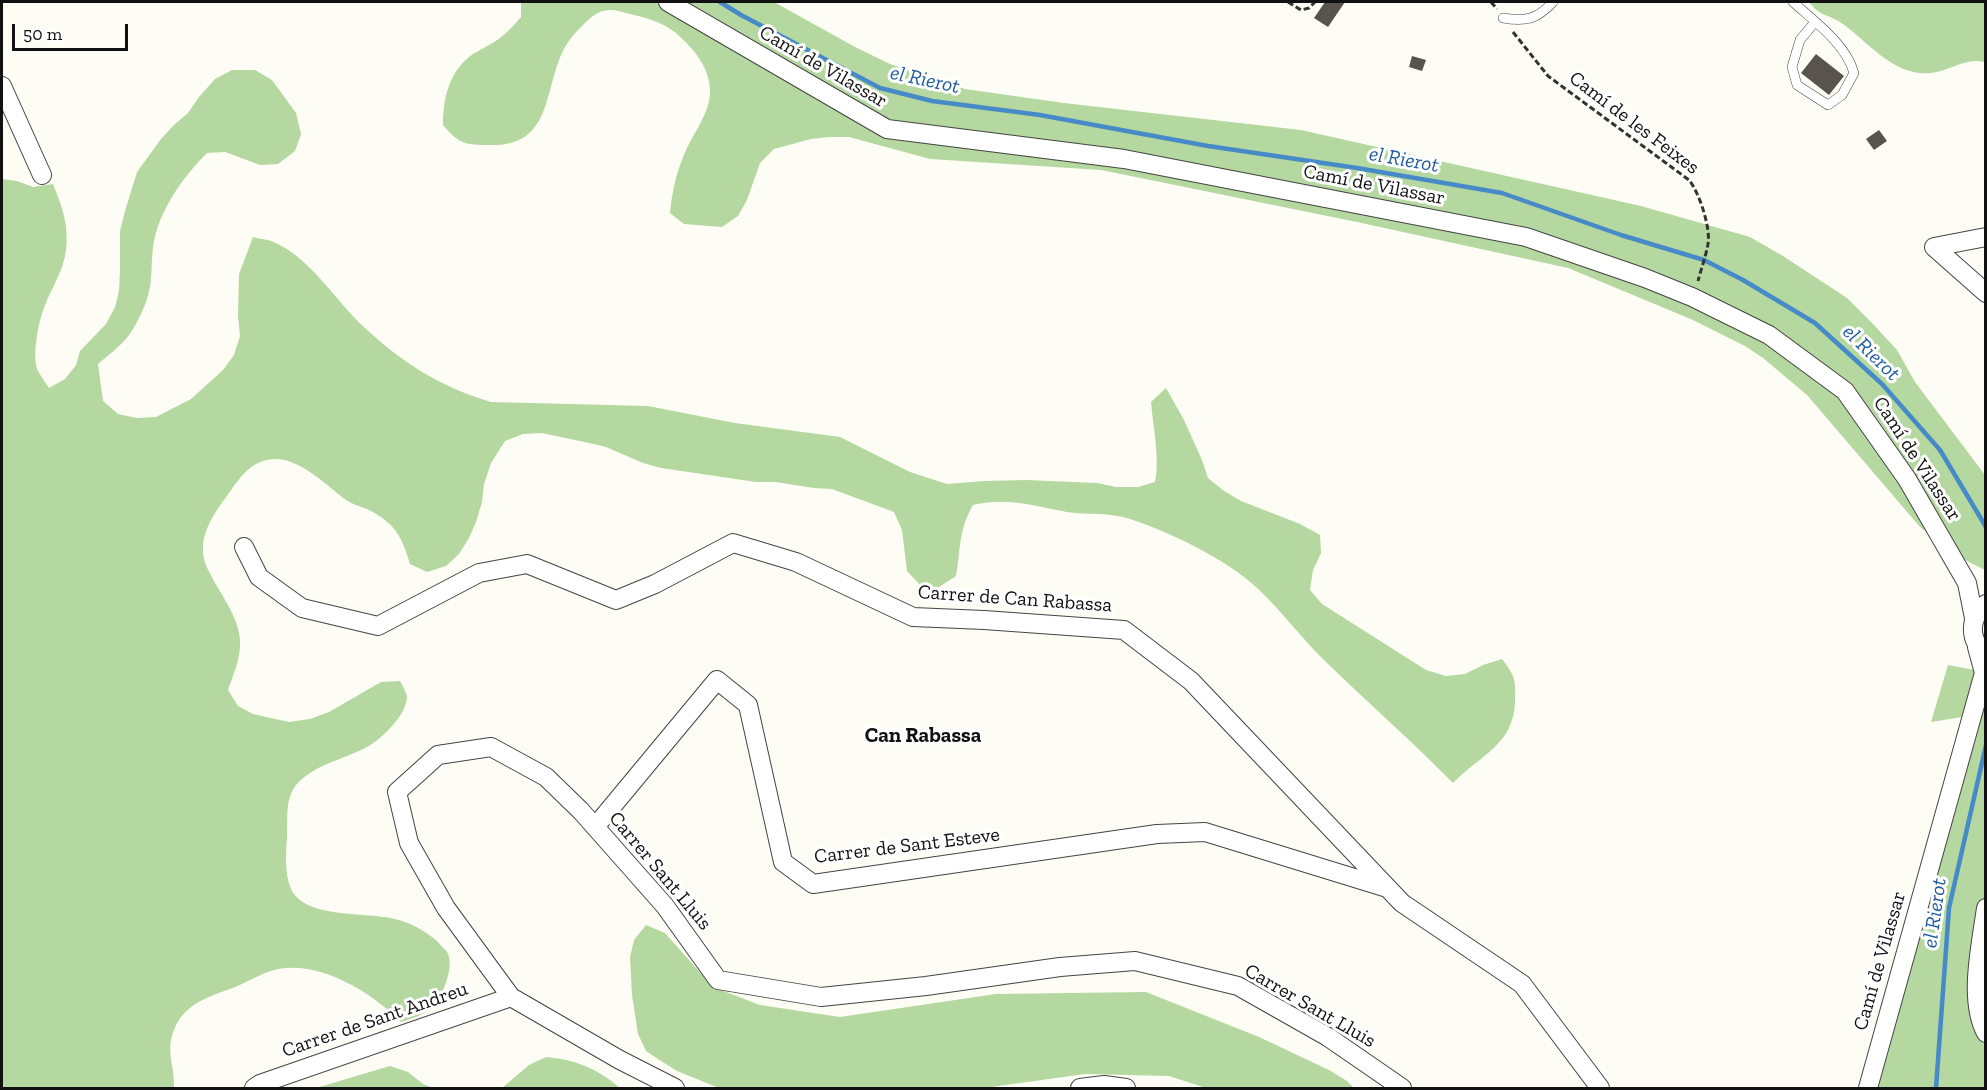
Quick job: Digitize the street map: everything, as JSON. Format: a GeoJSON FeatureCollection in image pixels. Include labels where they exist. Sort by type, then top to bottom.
{"type":"FeatureCollection","features":[{"type":"Feature","properties":{"kind":"street","name":"Camí de Vilassar"},"geometry":{"type":"LineString","coordinates":[[668,2],[886,129],[1125,159],[1526,237],[1645,278],[1692,297],[1769,335],[1845,391],[1907,479],[1967,583],[1974,618],[1972,637],[1983,662],[1868,1089]]}},
{"type":"Feature","properties":{"kind":"street"},"geometry":{"type":"LineString","coordinates":[[2,86],[42,175]]}},
{"type":"Feature","properties":{"kind":"street"},"geometry":{"type":"LineString","coordinates":[[1986,237],[1934,247],[1986,293]]}},
{"type":"Feature","properties":{"kind":"street","name":"Carrer de Can Rabassa"},"geometry":{"type":"LineString","coordinates":[[244,546],[259,577],[302,608],[378,626],[479,573],[527,564],[616,600],[655,584],[733,543],[796,562],[913,617],[1124,630],[1191,681],[1402,903],[1522,984],[1600,1089]]}},
{"type":"Feature","properties":{"kind":"street"},"geometry":{"type":"LineString","coordinates":[[1967,583],[1986,592]]}},
{"type":"Feature","properties":{"kind":"street"},"geometry":{"type":"LineString","coordinates":[[1974,618],[1986,604]]}},
{"type":"Feature","properties":{"kind":"street","name":"Carrer de Sant Esteve"},"geometry":{"type":"LineString","coordinates":[[596,827],[717,680],[748,705],[783,862],[813,884],[1157,834],[1205,832],[1388,888]]}},
{"type":"Feature","properties":{"kind":"street","name":"Carrer Sant Lluis"},"geometry":{"type":"LineString","coordinates":[[511,997],[446,908],[409,843],[397,792],[438,755],[491,747],[546,777],[596,827],[665,906],[718,980],[821,997],[926,986],[1060,966],[1135,961],[1238,986],[1328,1037],[1402,1089]]}},
{"type":"Feature","properties":{"kind":"street"},"geometry":{"type":"LineString","coordinates":[[1986,908],[1976,997],[1981,1025],[1986,1033]]}},
{"type":"Feature","properties":{"kind":"street"},"geometry":{"type":"LineString","coordinates":[[511,997],[675,1089]]}},
{"type":"Feature","properties":{"kind":"street","name":"Carrer de Sant Andreu"},"geometry":{"type":"LineString","coordinates":[[254,1089],[260,1084],[511,997]]}},
{"type":"Feature","properties":{"kind":"street"},"geometry":{"type":"LineString","coordinates":[[1080,1089],[1104,1085],[1126,1089]]}},
{"type":"Feature","properties":{"kind":"lane"},"geometry":{"type":"LineString","coordinates":[[1503,18],[1529,19],[1544,11],[1553,2]]}},
{"type":"Feature","properties":{"kind":"lane"},"geometry":{"type":"LineString","coordinates":[[1793,2],[1815,22],[1851,60],[1854,73],[1842,95],[1828,105],[1797,85],[1792,68],[1800,40],[1815,22]]}},
{"type":"Feature","properties":{"kind":"path"},"geometry":{"type":"LineString","coordinates":[[1288,2],[1301,10],[1309,8],[1315,2]]}},
{"type":"Feature","properties":{"kind":"path","name":"Camí de les Feixes"},"geometry":{"type":"LineString","coordinates":[[1491,2],[1548,76],[1689,180],[1700,198],[1709,241],[1696,287]]}},
{"type":"Feature","properties":{"kind":"green space"},"geometry":{"type":"Polygon","coordinates":[[[521,2],[774,2],[890,64],[965,89],[1064,103],[1301,130],[1641,206],[1750,237],[1847,298],[1897,350],[1915,382],[1985,475],[1985,570],[1967,561],[1920,527],[1807,395],[1763,358],[1745,346],[1693,320],[1568,268],[1101,170],[930,159],[849,137],[811,139],[774,149],[760,163],[747,200],[738,216],[722,227],[684,224],[670,213],[672,197],[683,156],[707,108],[710,94],[708,76],[695,52],[671,29],[642,17],[617,11],[606,10],[596,14],[569,40],[558,63],[543,112],[536,125],[526,136],[511,143],[490,145],[474,145],[458,140],[443,125],[446,95],[453,77],[458,68],[473,54],[498,39],[518,21],[521,17],[521,2]]]}},
{"type":"Feature","properties":{"kind":"green space"},"geometry":{"type":"Polygon","coordinates":[[[1809,2],[1985,2],[1985,62],[1971,61],[1931,73],[1906,70],[1883,57],[1843,24],[1821,13],[1809,2]]]}},
{"type":"Feature","properties":{"kind":"green space"},"geometry":{"type":"Polygon","coordinates":[[[232,70],[255,70],[272,80],[296,113],[301,134],[295,151],[278,164],[260,165],[225,152],[207,153],[172,197],[155,235],[150,284],[144,307],[129,335],[120,346],[98,364],[103,401],[118,414],[137,418],[156,417],[191,399],[223,370],[234,355],[240,336],[239,274],[253,237],[271,241],[298,257],[354,317],[394,353],[424,373],[473,396],[491,402],[648,406],[735,423],[840,437],[910,472],[947,484],[1026,480],[1138,487],[1155,482],[1156,453],[1151,402],[1166,388],[1184,420],[1208,478],[1241,501],[1300,524],[1320,535],[1321,553],[1313,570],[1310,590],[1322,604],[1426,670],[1446,676],[1465,674],[1502,659],[1515,683],[1513,716],[1509,728],[1494,748],[1453,783],[1325,661],[1245,577],[1214,557],[1179,539],[1122,517],[1067,512],[1009,502],[973,505],[962,532],[956,576],[939,587],[921,586],[907,571],[902,530],[894,512],[832,489],[756,482],[661,468],[606,447],[542,433],[523,434],[505,441],[491,463],[476,522],[459,554],[446,566],[427,572],[410,564],[404,545],[396,531],[384,519],[345,499],[303,468],[281,460],[270,459],[253,466],[239,480],[213,517],[203,544],[205,563],[234,618],[240,636],[238,659],[228,690],[238,706],[253,714],[289,722],[310,719],[329,712],[381,682],[400,681],[407,698],[398,719],[376,741],[308,774],[294,788],[289,799],[288,812],[286,864],[289,885],[300,900],[326,911],[387,917],[415,926],[429,935],[438,942],[449,957],[448,974],[443,990],[429,1010],[401,1022],[359,989],[326,974],[308,969],[274,970],[203,1000],[183,1015],[174,1030],[170,1045],[174,1088],[2,1088],[2,179],[17,181],[33,187],[53,184],[64,216],[67,241],[65,257],[43,311],[36,346],[37,369],[49,388],[65,379],[76,365],[80,351],[106,324],[115,307],[119,291],[120,231],[137,172],[161,139],[188,113],[215,79],[232,70]]]}},
{"type":"Feature","properties":{"kind":"green space"},"geometry":{"type":"Polygon","coordinates":[[[1948,665],[1985,672],[1985,1088],[1875,1088],[1980,714],[1931,722],[1948,665]]]}},
{"type":"Feature","properties":{"kind":"green space"},"geometry":{"type":"Polygon","coordinates":[[[646,925],[665,933],[713,987],[760,1005],[840,1017],[996,994],[1146,992],[1259,1037],[1329,1070],[1354,1088],[1206,1088],[1169,1076],[1085,1074],[984,1088],[719,1088],[677,1071],[646,1051],[638,1034],[632,995],[630,957],[634,940],[646,925]]]}},
{"type":"Feature","properties":{"kind":"green space"},"geometry":{"type":"Polygon","coordinates":[[[546,1057],[586,1066],[620,1088],[502,1088],[529,1065],[546,1057]]]}},
{"type":"Feature","properties":{"kind":"green space"},"geometry":{"type":"Polygon","coordinates":[[[390,1066],[408,1072],[423,1084],[433,1088],[316,1088],[390,1066]]]}},
{"type":"Feature","properties":{"kind":"building"},"geometry":{"type":"Polygon","coordinates":[[[1325,2],[1345,2],[1328,27],[1314,18],[1325,2]]]}},
{"type":"Feature","properties":{"kind":"building"},"geometry":{"type":"Polygon","coordinates":[[[1816,54],[1844,76],[1829,95],[1801,73],[1816,54]]]}},
{"type":"Feature","properties":{"kind":"building"},"geometry":{"type":"Polygon","coordinates":[[[1412,56],[1426,60],[1422,71],[1409,67],[1412,56]]]}},
{"type":"Feature","properties":{"kind":"building"},"geometry":{"type":"Polygon","coordinates":[[[1879,130],[1887,141],[1874,150],[1866,139],[1879,130]]]}},
{"type":"Feature","properties":{"kind":"waterway","name":"el Rierot"},"geometry":{"type":"LineString","coordinates":[[720,2],[880,88],[932,101],[1040,115],[1208,146],[1502,193],[1621,235],[1704,260],[1743,280],[1815,323],[1882,384],[1940,450],[1986,527]]}},
{"type":"Feature","properties":{"kind":"waterway","name":"el Rierot"},"geometry":{"type":"LineString","coordinates":[[1936,1088],[1949,908],[1986,745]]}},
{"type":"Feature","properties":{"kind":"district","name":"Can Rabassa"},"geometry":{"type":"Point","coordinates":[923,736]}}]}
